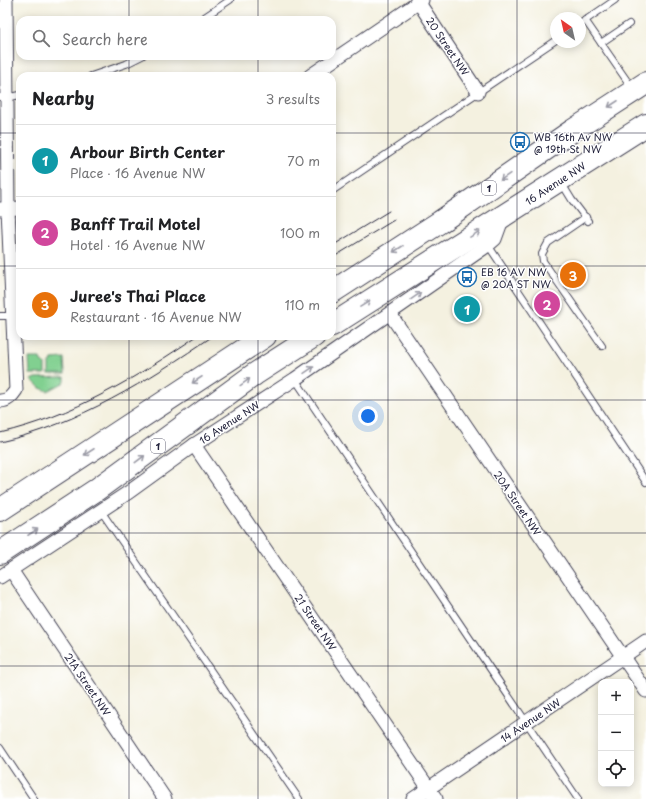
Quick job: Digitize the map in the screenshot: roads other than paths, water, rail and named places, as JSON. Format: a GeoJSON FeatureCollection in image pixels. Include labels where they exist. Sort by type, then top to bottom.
{"type":"FeatureCollection","features":[{"type":"Feature","properties":{"kind":"highway","name":"1"},"geometry":{"type":"LineString","coordinates":[[336,289],[440,222],[572,131],[640,87]]}},
{"type":"Feature","properties":{"kind":"highway","name":"16 Avenue NW"},"geometry":{"type":"LineString","coordinates":[[336,322],[646,125]]}},
{"type":"Feature","properties":{"kind":"highway"},"geometry":{"type":"LineString","coordinates":[[0,510],[259,340]]}},
{"type":"Feature","properties":{"kind":"highway","name":"16 Avenue NW"},"geometry":{"type":"LineString","coordinates":[[6,561],[96,490],[255,374],[308,340]]}},
{"type":"Feature","properties":{"kind":"street"},"geometry":{"type":"LineString","coordinates":[[6,0],[3,98],[9,209],[11,316],[16,390],[6,399]]}},
{"type":"Feature","properties":{"kind":"street"},"geometry":{"type":"LineString","coordinates":[[336,58],[419,1]]}},
{"type":"Feature","properties":{"kind":"street","name":"20 Street NW"},"geometry":{"type":"LineString","coordinates":[[419,1],[478,92]]}},
{"type":"Feature","properties":{"kind":"street"},"geometry":{"type":"LineString","coordinates":[[316,72],[333,60]]}},
{"type":"Feature","properties":{"kind":"street","name":"16 Avenue NW"},"geometry":{"type":"LineString","coordinates":[[0,577],[6,561],[101,511],[194,445],[295,379],[488,245],[495,239],[504,216]]}},
{"type":"Feature","properties":{"kind":"street","name":"20A Street NW"},"geometry":{"type":"LineString","coordinates":[[390,314],[646,691]]}},
{"type":"Feature","properties":{"kind":"street","name":"21 Street NW"},"geometry":{"type":"LineString","coordinates":[[194,445],[432,794]]}},
{"type":"Feature","properties":{"kind":"street","name":"21A Street NW"},"geometry":{"type":"LineString","coordinates":[[6,561],[165,799]]}},
{"type":"Feature","properties":{"kind":"street","name":"14 Avenue NW"},"geometry":{"type":"LineString","coordinates":[[413,799],[432,794],[527,722],[646,641]]}},
{"type":"Feature","properties":{"kind":"lane"},"geometry":{"type":"LineString","coordinates":[[206,16],[230,0]]}},
{"type":"Feature","properties":{"kind":"lane"},"geometry":{"type":"LineString","coordinates":[[586,20],[615,0]]}},
{"type":"Feature","properties":{"kind":"lane"},"geometry":{"type":"LineString","coordinates":[[601,43],[629,24]]}},
{"type":"Feature","properties":{"kind":"lane"},"geometry":{"type":"LineString","coordinates":[[586,26],[640,87]]}},
{"type":"Feature","properties":{"kind":"lane"},"geometry":{"type":"LineString","coordinates":[[336,188],[550,44]]}},
{"type":"Feature","properties":{"kind":"lane"},"geometry":{"type":"LineString","coordinates":[[103,72],[134,60]]}},
{"type":"Feature","properties":{"kind":"lane"},"geometry":{"type":"LineString","coordinates":[[3,98],[16,96]]}},
{"type":"Feature","properties":{"kind":"lane"},"geometry":{"type":"LineString","coordinates":[[559,179],[572,200],[587,219],[548,244],[542,254],[543,261],[602,346]]}},
{"type":"Feature","properties":{"kind":"lane"},"geometry":{"type":"LineString","coordinates":[[488,245],[646,482]]}},
{"type":"Feature","properties":{"kind":"lane"},"geometry":{"type":"LineString","coordinates":[[295,379],[578,799]]}},
{"type":"Feature","properties":{"kind":"lane"},"geometry":{"type":"LineString","coordinates":[[101,511],[299,799]]}},
{"type":"Feature","properties":{"kind":"lane"},"geometry":{"type":"LineString","coordinates":[[0,748],[34,799]]}},
{"type":"Feature","properties":{"kind":"tram line"},"geometry":{"type":"LineString","coordinates":[[336,244],[389,211]]}},
{"type":"Feature","properties":{"kind":"tram line"},"geometry":{"type":"LineString","coordinates":[[336,256],[394,220]]}},
{"type":"Feature","properties":{"kind":"tram line"},"geometry":{"type":"LineString","coordinates":[[0,433],[53,417],[103,394],[127,381],[191,340]]}},
{"type":"Feature","properties":{"kind":"tram line"},"geometry":{"type":"LineString","coordinates":[[0,442],[29,434],[85,412],[137,385],[207,340]]}},
{"type":"Feature","properties":{"kind":"place","name":"WB 16th Av NW @ 19th St NW"},"geometry":{"type":"Point","coordinates":[520,142]}},
{"type":"Feature","properties":{"kind":"place","name":"Juree's Thai Place"},"geometry":{"type":"Point","coordinates":[573,275]}},
{"type":"Feature","properties":{"kind":"place","name":"EB 16 AV NW @ 20A ST NW"},"geometry":{"type":"Point","coordinates":[467,277]}},
{"type":"Feature","properties":{"kind":"place","name":"Banff Trail Motel"},"geometry":{"type":"Point","coordinates":[547,304]}},
{"type":"Feature","properties":{"kind":"place","name":"Arbour Birth Center"},"geometry":{"type":"Point","coordinates":[467,309]}}]}
